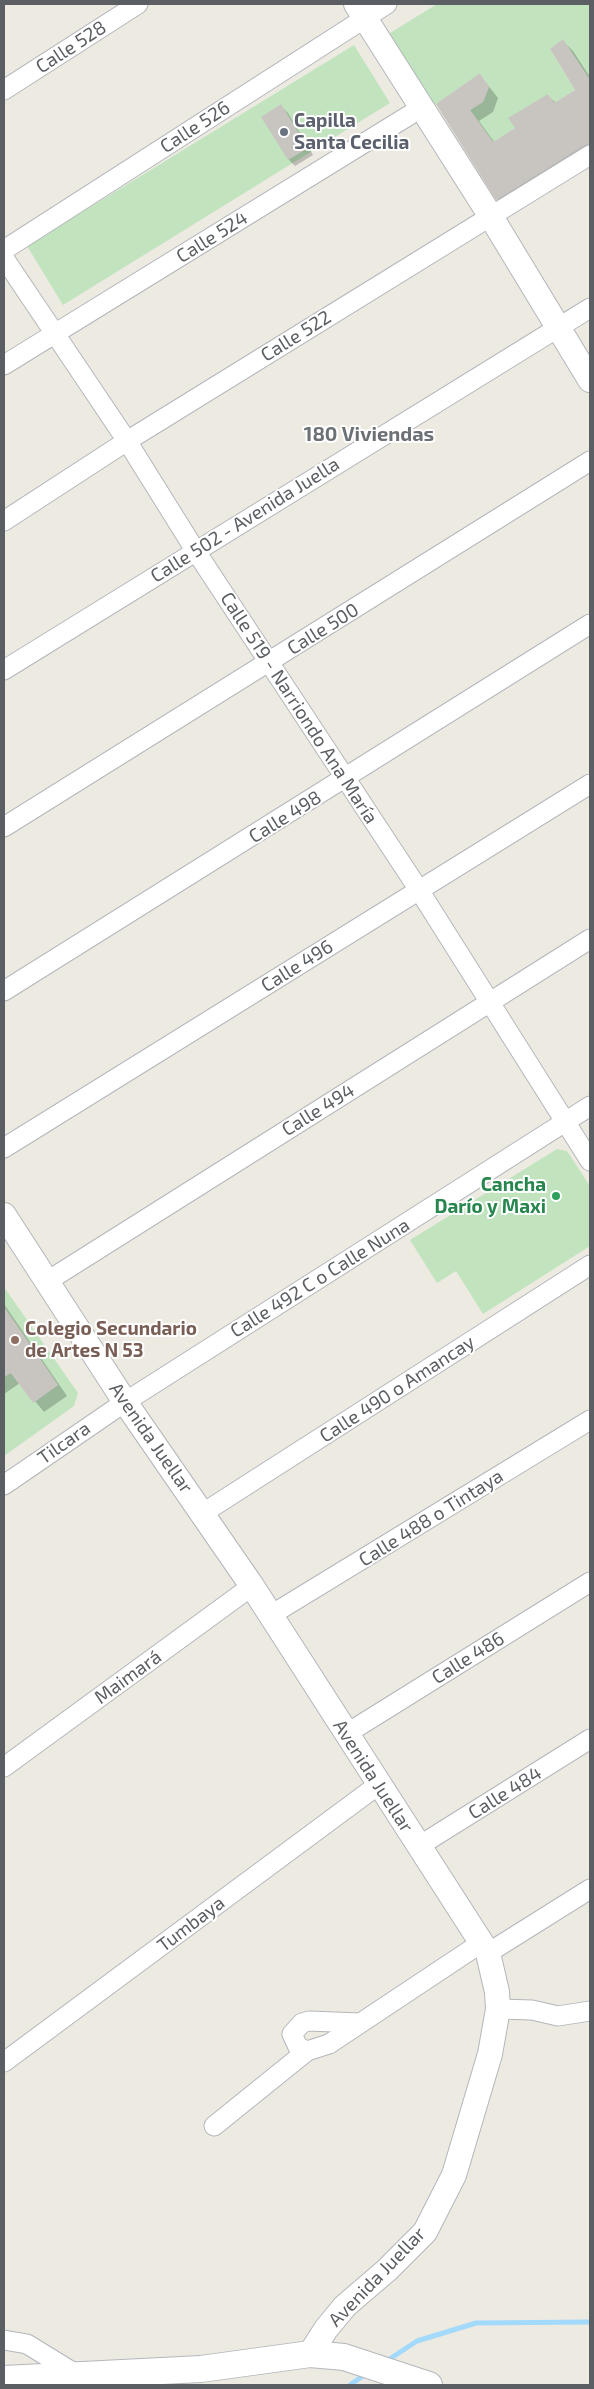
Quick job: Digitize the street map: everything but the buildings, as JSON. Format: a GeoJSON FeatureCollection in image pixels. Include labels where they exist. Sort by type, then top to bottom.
{"type":"FeatureCollection","features":[{"type":"Feature","properties":{"kind":"main road"},"geometry":{"type":"LineString","coordinates":[[4,2379],[201,2369],[310,2354],[344,2357],[421,2383]]}},
{"type":"Feature","properties":{"kind":"street","name":"Calle 528"},"geometry":{"type":"LineString","coordinates":[[4,90],[138,4]]}},
{"type":"Feature","properties":{"kind":"street","name":"Calle 526"},"geometry":{"type":"LineString","coordinates":[[4,250],[360,11],[387,4]]}},
{"type":"Feature","properties":{"kind":"street"},"geometry":{"type":"LineString","coordinates":[[360,11],[490,215],[590,380]]}},
{"type":"Feature","properties":{"kind":"street","name":"Calle 524"},"geometry":{"type":"LineString","coordinates":[[4,365],[421,108]]}},
{"type":"Feature","properties":{"kind":"street","name":"Calle 522"},"geometry":{"type":"LineString","coordinates":[[4,521],[127,441],[490,215],[590,155]]}},
{"type":"Feature","properties":{"kind":"street","name":"Calle 519 - Narriondo Ana María"},"geometry":{"type":"LineString","coordinates":[[4,258],[127,441],[195,550],[419,890],[590,1160]]}},
{"type":"Feature","properties":{"kind":"street","name":"Calle 502 - Avenida Juella"},"geometry":{"type":"LineString","coordinates":[[4,670],[195,550],[590,308]]}},
{"type":"Feature","properties":{"kind":"street","name":"Calle 500"},"geometry":{"type":"LineString","coordinates":[[4,827],[590,461]]}},
{"type":"Feature","properties":{"kind":"street","name":"Calle 498"},"geometry":{"type":"LineString","coordinates":[[4,991],[345,780],[590,624]]}},
{"type":"Feature","properties":{"kind":"street","name":"Calle 496"},"geometry":{"type":"LineString","coordinates":[[4,1148],[590,784]]}},
{"type":"Feature","properties":{"kind":"street","name":"Calle 494"},"geometry":{"type":"LineString","coordinates":[[46,1282],[590,939]]}},
{"type":"Feature","properties":{"kind":"street","name":"Calle 492 C o Calle Nuna"},"geometry":{"type":"LineString","coordinates":[[125,1402],[590,1106]]}},
{"type":"Feature","properties":{"kind":"street","name":"Avenida Juellar"},"geometry":{"type":"LineString","coordinates":[[7,1227],[272,1616],[378,1785],[484,1948],[498,1992],[498,2009],[490,2054],[454,2175],[425,2232],[387,2270],[345,2306],[326,2329],[310,2354]]}},
{"type":"Feature","properties":{"kind":"street","name":"Calle 490 o Amancay"},"geometry":{"type":"LineString","coordinates":[[203,1513],[590,1265]]}},
{"type":"Feature","properties":{"kind":"street","name":"Tilcara"},"geometry":{"type":"LineString","coordinates":[[4,1485],[125,1402]]}},
{"type":"Feature","properties":{"kind":"street","name":"Calle 488 o Tintaya"},"geometry":{"type":"LineString","coordinates":[[272,1616],[590,1420]]}},
{"type":"Feature","properties":{"kind":"street","name":"Calle 486"},"geometry":{"type":"LineString","coordinates":[[346,1734],[590,1582]]}},
{"type":"Feature","properties":{"kind":"street","name":"Maimará"},"geometry":{"type":"LineString","coordinates":[[4,1767],[252,1586]]}},
{"type":"Feature","properties":{"kind":"street","name":"Calle 484"},"geometry":{"type":"LineString","coordinates":[[419,1846],[590,1739]]}},
{"type":"Feature","properties":{"kind":"street","name":"Tumbaya"},"geometry":{"type":"LineString","coordinates":[[4,2062],[378,1785]]}},
{"type":"Feature","properties":{"kind":"street"},"geometry":{"type":"LineString","coordinates":[[214,2126],[307,2051],[329,2044],[360,2023],[484,1948],[590,1888]]}},
{"type":"Feature","properties":{"kind":"street"},"geometry":{"type":"LineString","coordinates":[[498,2009],[532,2010],[558,2016],[590,2011]]}},
{"type":"Feature","properties":{"kind":"street"},"geometry":{"type":"LineString","coordinates":[[307,2051],[298,2047],[292,2034],[302,2023],[309,2021],[360,2023]]}},
{"type":"Feature","properties":{"kind":"street"},"geometry":{"type":"LineString","coordinates":[[4,2340],[27,2344],[80,2376]]}},
{"type":"Feature","properties":{"kind":"green space"},"geometry":{"type":"Polygon","coordinates":[[[437,4],[590,4],[590,80],[563,40],[550,49],[575,90],[554,103],[548,94],[515,128],[493,142],[470,110],[483,102],[489,87],[480,73],[431,108],[394,47],[390,33],[437,4]]]}},
{"type":"Feature","properties":{"kind":"green space"},"geometry":{"type":"Polygon","coordinates":[[[354,45],[390,103],[63,305],[27,246],[354,45]]]}},
{"type":"Feature","properties":{"kind":"green space"},"geometry":{"type":"Polygon","coordinates":[[[557,1149],[567,1151],[590,1186],[590,1246],[483,1314],[456,1271],[437,1283],[410,1240],[557,1149]]]}},
{"type":"Feature","properties":{"kind":"green space"},"geometry":{"type":"Polygon","coordinates":[[[4,1287],[78,1393],[74,1406],[4,1456],[4,1377],[11,1373],[33,1403],[58,1385],[4,1307],[4,1287]]]}},
{"type":"Feature","properties":{"kind":"waterway"},"geometry":{"type":"LineString","coordinates":[[385,2362],[417,2341],[476,2323],[590,2322]]}},
{"type":"Feature","properties":{"kind":"waterway"},"geometry":{"type":"LineString","coordinates":[[350,2385],[367,2373]]}},
{"type":"Feature","properties":{"kind":"place","name":"Capilla Santa Cecilia"},"geometry":{"type":"Point","coordinates":[284,132]}},
{"type":"Feature","properties":{"kind":"place","name":"Cancha Darío y Maxi"},"geometry":{"type":"Point","coordinates":[556,1196]}},
{"type":"Feature","properties":{"kind":"place","name":"Colegio Secundario de Artes N 53"},"geometry":{"type":"Point","coordinates":[15,1340]}},
{"type":"Feature","properties":{"kind":"district","name":"180 Viviendas"},"geometry":{"type":"Point","coordinates":[369,434]}}]}
